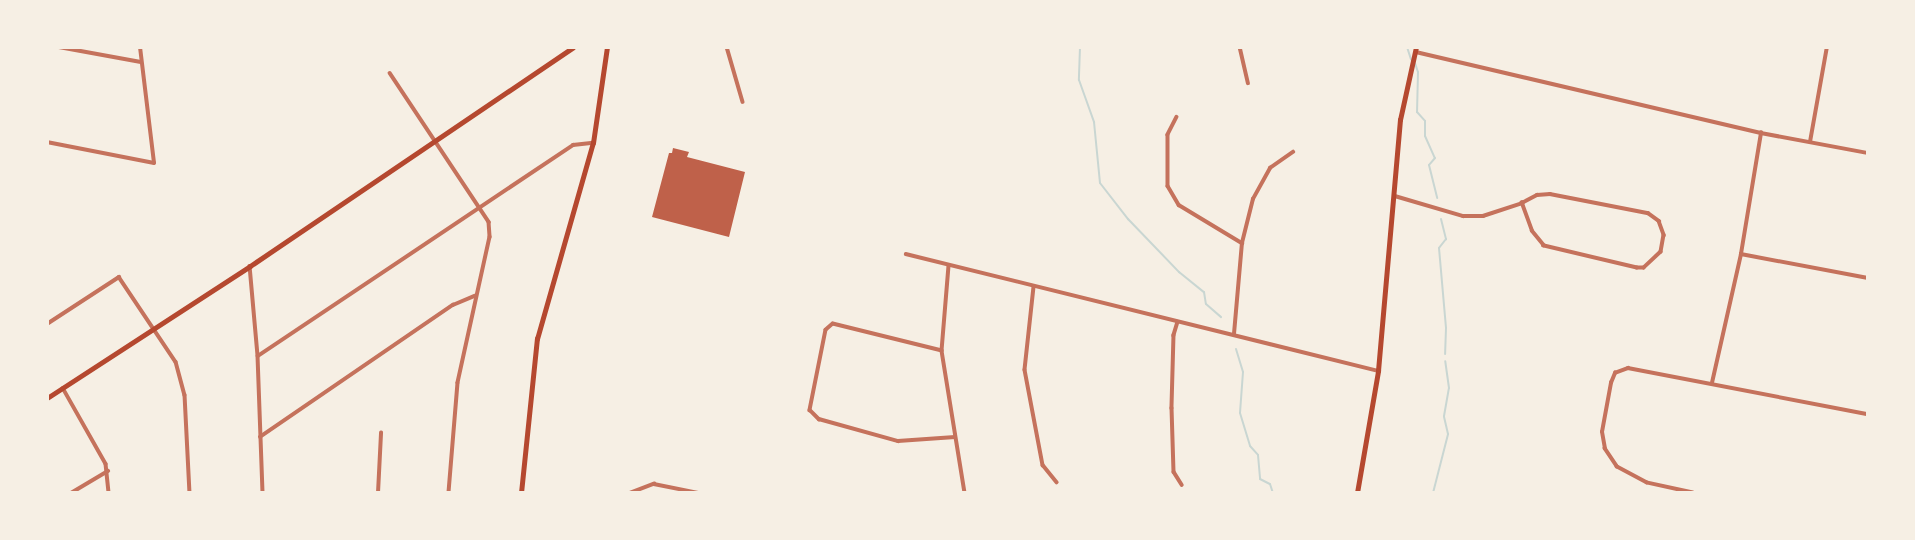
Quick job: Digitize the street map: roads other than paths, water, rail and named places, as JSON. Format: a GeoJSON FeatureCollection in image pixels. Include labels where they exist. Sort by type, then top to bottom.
{"type":"FeatureCollection","features":[{"type":"Feature","properties":{"kind":"highway"},"geometry":{"type":"LineString","coordinates":[[47,398],[250,266],[573,47]]}},
{"type":"Feature","properties":{"kind":"main road"},"geometry":{"type":"LineString","coordinates":[[521,493],[537,339],[593,143],[607,47]]}},
{"type":"Feature","properties":{"kind":"main road"},"geometry":{"type":"LineString","coordinates":[[1357,493],[1378,371],[1400,120],[1415,52]]}},
{"type":"Feature","properties":{"kind":"street"},"geometry":{"type":"LineString","coordinates":[[59,47],[141,62]]}},
{"type":"Feature","properties":{"kind":"street"},"geometry":{"type":"LineString","coordinates":[[47,142],[155,163],[139,47]]}},
{"type":"Feature","properties":{"kind":"street"},"geometry":{"type":"LineString","coordinates":[[727,47],[743,102]]}},
{"type":"Feature","properties":{"kind":"street"},"geometry":{"type":"LineString","coordinates":[[1240,47],[1248,83]]}},
{"type":"Feature","properties":{"kind":"street"},"geometry":{"type":"LineString","coordinates":[[1810,142],[1827,47]]}},
{"type":"Feature","properties":{"kind":"street"},"geometry":{"type":"LineString","coordinates":[[1415,52],[1761,133],[1868,153]]}},
{"type":"Feature","properties":{"kind":"street"},"geometry":{"type":"LineString","coordinates":[[390,73],[489,222],[490,237],[458,383],[449,493]]}},
{"type":"Feature","properties":{"kind":"street"},"geometry":{"type":"LineString","coordinates":[[1177,117],[1168,135],[1168,186],[1179,205],[1242,243]]}},
{"type":"Feature","properties":{"kind":"street"},"geometry":{"type":"LineString","coordinates":[[1712,383],[1741,254],[1761,133]]}},
{"type":"Feature","properties":{"kind":"street"},"geometry":{"type":"LineString","coordinates":[[258,356],[573,145],[593,143]]}},
{"type":"Feature","properties":{"kind":"street"},"geometry":{"type":"LineString","coordinates":[[1234,334],[1242,243],[1253,199],[1270,168],[1293,152]]}},
{"type":"Feature","properties":{"kind":"street"},"geometry":{"type":"LineString","coordinates":[[1395,196],[1463,216],[1483,216],[1522,204],[1537,195],[1550,194],[1648,213],[1659,221],[1661,252],[1644,268],[1637,268],[1557,251],[1544,246],[1532,231],[1522,204]]}},
{"type":"Feature","properties":{"kind":"street"},"geometry":{"type":"LineString","coordinates":[[906,254],[1378,371]]}},
{"type":"Feature","properties":{"kind":"street"},"geometry":{"type":"LineString","coordinates":[[1741,254],[1868,278]]}},
{"type":"Feature","properties":{"kind":"street"},"geometry":{"type":"LineString","coordinates":[[949,265],[942,351],[965,493]]}},
{"type":"Feature","properties":{"kind":"street"},"geometry":{"type":"LineString","coordinates":[[250,266],[258,356],[263,493]]}},
{"type":"Feature","properties":{"kind":"street"},"geometry":{"type":"LineString","coordinates":[[47,324],[119,277],[176,362],[185,394],[190,493]]}},
{"type":"Feature","properties":{"kind":"street"},"geometry":{"type":"LineString","coordinates":[[1034,287],[1026,370],[1043,465],[1057,482]]}},
{"type":"Feature","properties":{"kind":"street"},"geometry":{"type":"LineString","coordinates":[[260,437],[453,305],[475,296]]}},
{"type":"Feature","properties":{"kind":"street"},"geometry":{"type":"LineString","coordinates":[[1178,322],[1174,335],[1172,408],[1174,472],[1182,485]]}},
{"type":"Feature","properties":{"kind":"street"},"geometry":{"type":"LineString","coordinates":[[942,351],[833,324],[826,330],[810,410],[819,419],[898,441],[955,437]]}},
{"type":"Feature","properties":{"kind":"street"},"geometry":{"type":"LineString","coordinates":[[1693,493],[1647,483],[1617,467],[1605,449],[1602,432],[1615,373],[1628,368],[1868,414]]}},
{"type":"Feature","properties":{"kind":"street"},"geometry":{"type":"LineString","coordinates":[[62,388],[108,471],[110,493]]}},
{"type":"Feature","properties":{"kind":"street"},"geometry":{"type":"LineString","coordinates":[[378,493],[381,433]]}},
{"type":"Feature","properties":{"kind":"street"},"geometry":{"type":"LineString","coordinates":[[71,493],[108,471]]}},
{"type":"Feature","properties":{"kind":"street"},"geometry":{"type":"LineString","coordinates":[[630,493],[654,484],[699,493]]}},
{"type":"Feature","properties":{"kind":"waterway"},"geometry":{"type":"LineString","coordinates":[[1080,47],[1079,80],[1094,122],[1100,183],[1128,219],[1179,272],[1204,292],[1206,304],[1221,317]]}},
{"type":"Feature","properties":{"kind":"waterway"},"geometry":{"type":"LineString","coordinates":[[1407,47],[1411,59]]}},
{"type":"Feature","properties":{"kind":"waterway"},"geometry":{"type":"LineString","coordinates":[[1415,63],[1418,72],[1417,112],[1425,121],[1425,136],[1435,158],[1429,165],[1437,198]]}},
{"type":"Feature","properties":{"kind":"waterway"},"geometry":{"type":"LineString","coordinates":[[1441,219],[1446,239],[1439,248],[1446,328],[1445,354]]}},
{"type":"Feature","properties":{"kind":"waterway"},"geometry":{"type":"LineString","coordinates":[[1236,349],[1243,372],[1240,413],[1250,446],[1258,455],[1260,479],[1270,484],[1273,493]]}},
{"type":"Feature","properties":{"kind":"waterway"},"geometry":{"type":"LineString","coordinates":[[1433,493],[1448,434],[1444,416],[1449,388],[1445,361]]}}]}
